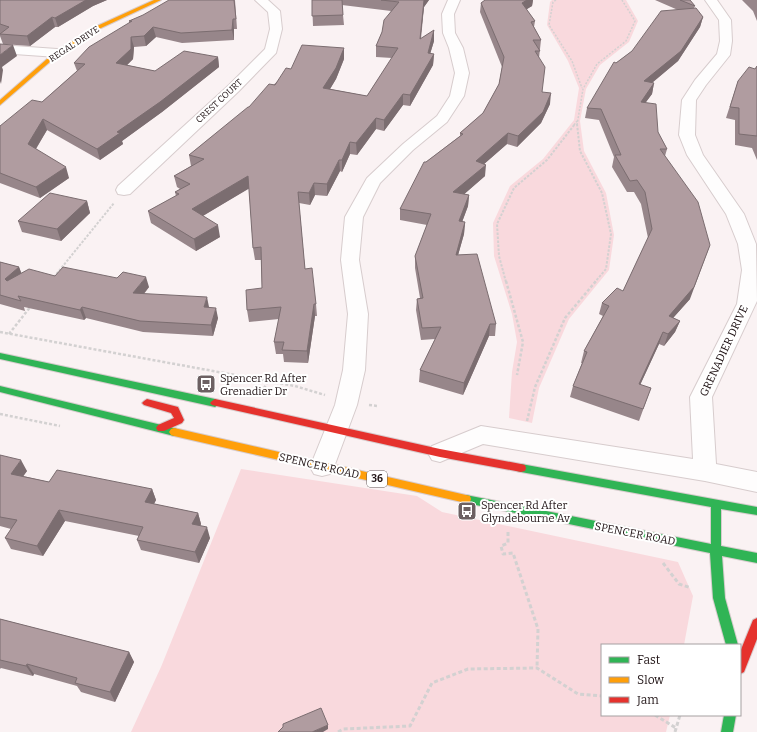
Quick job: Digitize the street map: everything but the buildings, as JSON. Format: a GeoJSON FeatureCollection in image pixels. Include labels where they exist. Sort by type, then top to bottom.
{"type":"FeatureCollection","features":[{"type":"Feature","properties":{"kind":"main road","name":"REGAL DRIVE"},"geometry":{"type":"LineString","coordinates":[[0,104],[57,54],[99,28],[158,0]]}},
{"type":"Feature","properties":{"kind":"main road"},"geometry":{"type":"LineString","coordinates":[[0,356],[440,453],[757,511]]}},
{"type":"Feature","properties":{"kind":"main road","name":"SPENCER ROAD"},"geometry":{"type":"LineString","coordinates":[[0,388],[161,428],[495,506],[757,558]]}},
{"type":"Feature","properties":{"kind":"main road"},"geometry":{"type":"LineString","coordinates":[[140,402],[176,410],[179,420],[161,428]]}},
{"type":"Feature","properties":{"kind":"main road"},"geometry":{"type":"LineString","coordinates":[[716,504],[716,570],[719,598],[732,644]]}},
{"type":"Feature","properties":{"kind":"main road"},"geometry":{"type":"LineString","coordinates":[[741,665],[757,624]]}},
{"type":"Feature","properties":{"kind":"main road"},"geometry":{"type":"LineString","coordinates":[[727,732],[730,716]]}},
{"type":"Feature","properties":{"kind":"street","name":"CREST COURT"},"geometry":{"type":"LineString","coordinates":[[124,190],[234,88],[271,50],[276,29],[274,11],[261,0]]}},
{"type":"Feature","properties":{"kind":"street"},"geometry":{"type":"LineString","coordinates":[[322,466],[337,430],[347,400],[354,370],[358,314],[350,260],[354,217],[373,181],[408,147],[442,119],[457,96],[462,73],[456,48],[449,33],[448,14],[454,0]]}},
{"type":"Feature","properties":{"kind":"street","name":"GRENADIER DRIVE"},"geometry":{"type":"LineString","coordinates":[[705,471],[701,397],[747,304],[751,270],[747,244],[736,214],[695,155],[687,135],[689,100],[723,54],[726,40],[725,20],[712,0]]}},
{"type":"Feature","properties":{"kind":"street"},"geometry":{"type":"LineString","coordinates":[[0,49],[57,54]]}},
{"type":"Feature","properties":{"kind":"street"},"geometry":{"type":"LineString","coordinates":[[440,453],[481,435],[705,471],[757,482]]}},
{"type":"Feature","properties":{"kind":"path"},"geometry":{"type":"LineString","coordinates":[[556,0],[553,2],[549,25],[572,61],[583,89]]}},
{"type":"Feature","properties":{"kind":"path"},"geometry":{"type":"LineString","coordinates":[[522,441],[535,387],[565,318],[606,269],[611,234],[602,193],[580,151],[577,121],[583,89],[597,64],[626,41],[629,35],[634,21],[622,0]]}},
{"type":"Feature","properties":{"kind":"path"},"geometry":{"type":"LineString","coordinates":[[517,374],[523,342],[499,256],[497,224],[514,188],[547,160],[577,121]]}},
{"type":"Feature","properties":{"kind":"path"},"geometry":{"type":"LineString","coordinates":[[52,280],[124,190]]}},
{"type":"Feature","properties":{"kind":"path"},"geometry":{"type":"LineString","coordinates":[[9,334],[33,304]]}},
{"type":"Feature","properties":{"kind":"path"},"geometry":{"type":"LineString","coordinates":[[0,332],[267,382],[296,386],[324,395]]}},
{"type":"Feature","properties":{"kind":"path"},"geometry":{"type":"LineString","coordinates":[[507,525],[508,543],[501,546],[503,554],[513,554],[538,629],[537,668]]}},
{"type":"Feature","properties":{"kind":"path"},"geometry":{"type":"LineString","coordinates":[[338,732],[342,729],[410,726],[432,683],[468,669],[537,668],[578,694],[601,696]]}},
{"type":"Feature","properties":{"kind":"path"},"geometry":{"type":"LineString","coordinates":[[657,716],[675,730],[680,716]]}},
{"type":"Feature","properties":{"kind":"shaded area"},"geometry":{"type":"Polygon","coordinates":[[[552,0],[626,0],[638,21],[629,42],[600,65],[586,89],[580,121],[584,151],[606,193],[614,235],[609,270],[569,319],[539,388],[532,423],[509,418],[512,372],[517,342],[512,314],[494,256],[493,223],[510,186],[543,159],[574,120],[579,88],[568,61],[547,25],[550,2],[552,0]]]}},
{"type":"Feature","properties":{"kind":"shaded area"},"geometry":{"type":"Polygon","coordinates":[[[241,469],[417,496],[442,512],[678,562],[693,596],[684,644],[601,644],[601,716],[670,716],[666,732],[131,732],[161,667],[241,469]]]}},
{"type":"Feature","properties":{"kind":"traffic: fast"},"geometry":{"type":"LineString","coordinates":[[0,356],[215,403]]}},
{"type":"Feature","properties":{"kind":"traffic: fast"},"geometry":{"type":"LineString","coordinates":[[0,389],[174,432]]}},
{"type":"Feature","properties":{"kind":"traffic: fast"},"geometry":{"type":"LineString","coordinates":[[521,468],[757,511]]}},
{"type":"Feature","properties":{"kind":"traffic: fast"},"geometry":{"type":"LineString","coordinates":[[466,499],[757,558]]}},
{"type":"Feature","properties":{"kind":"traffic: fast"},"geometry":{"type":"LineString","coordinates":[[716,503],[716,570],[719,598],[732,644]]}},
{"type":"Feature","properties":{"kind":"traffic: fast"},"geometry":{"type":"LineString","coordinates":[[727,732],[730,716]]}},
{"type":"Feature","properties":{"kind":"traffic: slow"},"geometry":{"type":"LineString","coordinates":[[0,103],[57,53],[99,27],[158,0]]}},
{"type":"Feature","properties":{"kind":"traffic: slow"},"geometry":{"type":"LineString","coordinates":[[174,432],[466,499]]}},
{"type":"Feature","properties":{"kind":"traffic: jam"},"geometry":{"type":"LineString","coordinates":[[147,403],[175,410],[179,420],[161,428]]}},
{"type":"Feature","properties":{"kind":"traffic: jam"},"geometry":{"type":"LineString","coordinates":[[215,403],[440,453],[521,468]]}},
{"type":"Feature","properties":{"kind":"traffic: jam"},"geometry":{"type":"LineString","coordinates":[[741,665],[757,624]]}},
{"type":"Feature","properties":{"kind":"place","name":"Spencer Rd After Grenadier Dr"},"geometry":{"type":"Point","coordinates":[206,384]}},
{"type":"Feature","properties":{"kind":"place","name":"Spencer Rd After Glyndebourne Av"},"geometry":{"type":"Point","coordinates":[467,511]}}]}
